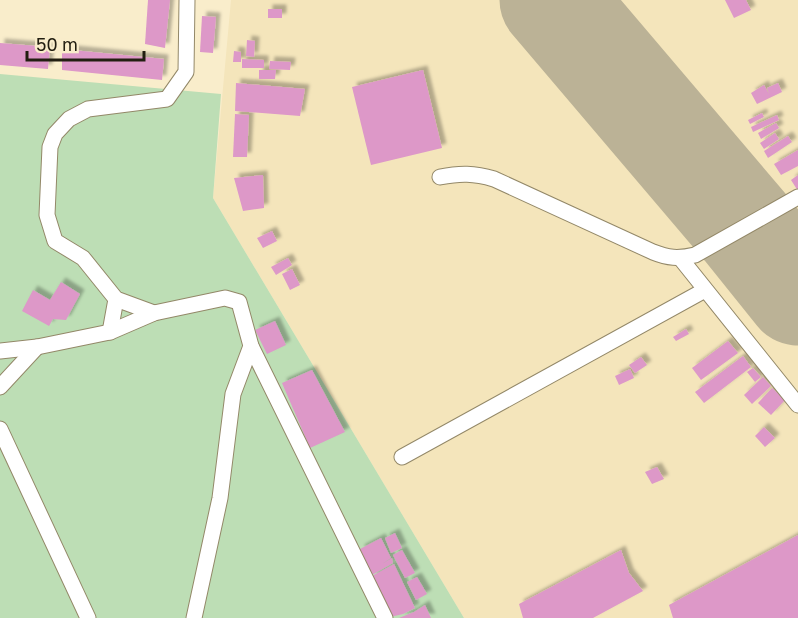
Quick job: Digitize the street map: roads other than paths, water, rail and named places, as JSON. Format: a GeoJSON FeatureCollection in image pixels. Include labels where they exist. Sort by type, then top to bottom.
{"type":"FeatureCollection","features":[{"type":"Feature","properties":{"kind":"street"},"geometry":{"type":"LineString","coordinates":[[154,314],[116,299],[83,258],[55,241],[47,215],[50,147],[56,134],[69,119],[88,109],[167,99],[186,72],[187,0]]}},
{"type":"Feature","properties":{"kind":"street"},"geometry":{"type":"LineString","coordinates":[[440,177],[477,173],[494,178],[652,252],[668,258],[681,259],[694,255],[798,196]]}},
{"type":"Feature","properties":{"kind":"street"},"geometry":{"type":"LineString","coordinates":[[681,259],[798,405]]}},
{"type":"Feature","properties":{"kind":"street"},"geometry":{"type":"LineString","coordinates":[[402,457],[705,290]]}},
{"type":"Feature","properties":{"kind":"street"},"geometry":{"type":"LineString","coordinates":[[0,351],[37,347],[110,332],[154,314],[225,298],[239,302],[251,346],[385,618]]}},
{"type":"Feature","properties":{"kind":"street"},"geometry":{"type":"LineString","coordinates":[[110,332],[116,299]]}},
{"type":"Feature","properties":{"kind":"street"},"geometry":{"type":"LineString","coordinates":[[194,618],[219,498],[233,394],[251,346]]}},
{"type":"Feature","properties":{"kind":"street"},"geometry":{"type":"LineString","coordinates":[[0,387],[37,347]]}},
{"type":"Feature","properties":{"kind":"street"},"geometry":{"type":"LineString","coordinates":[[0,429],[88,618]]}}]}
